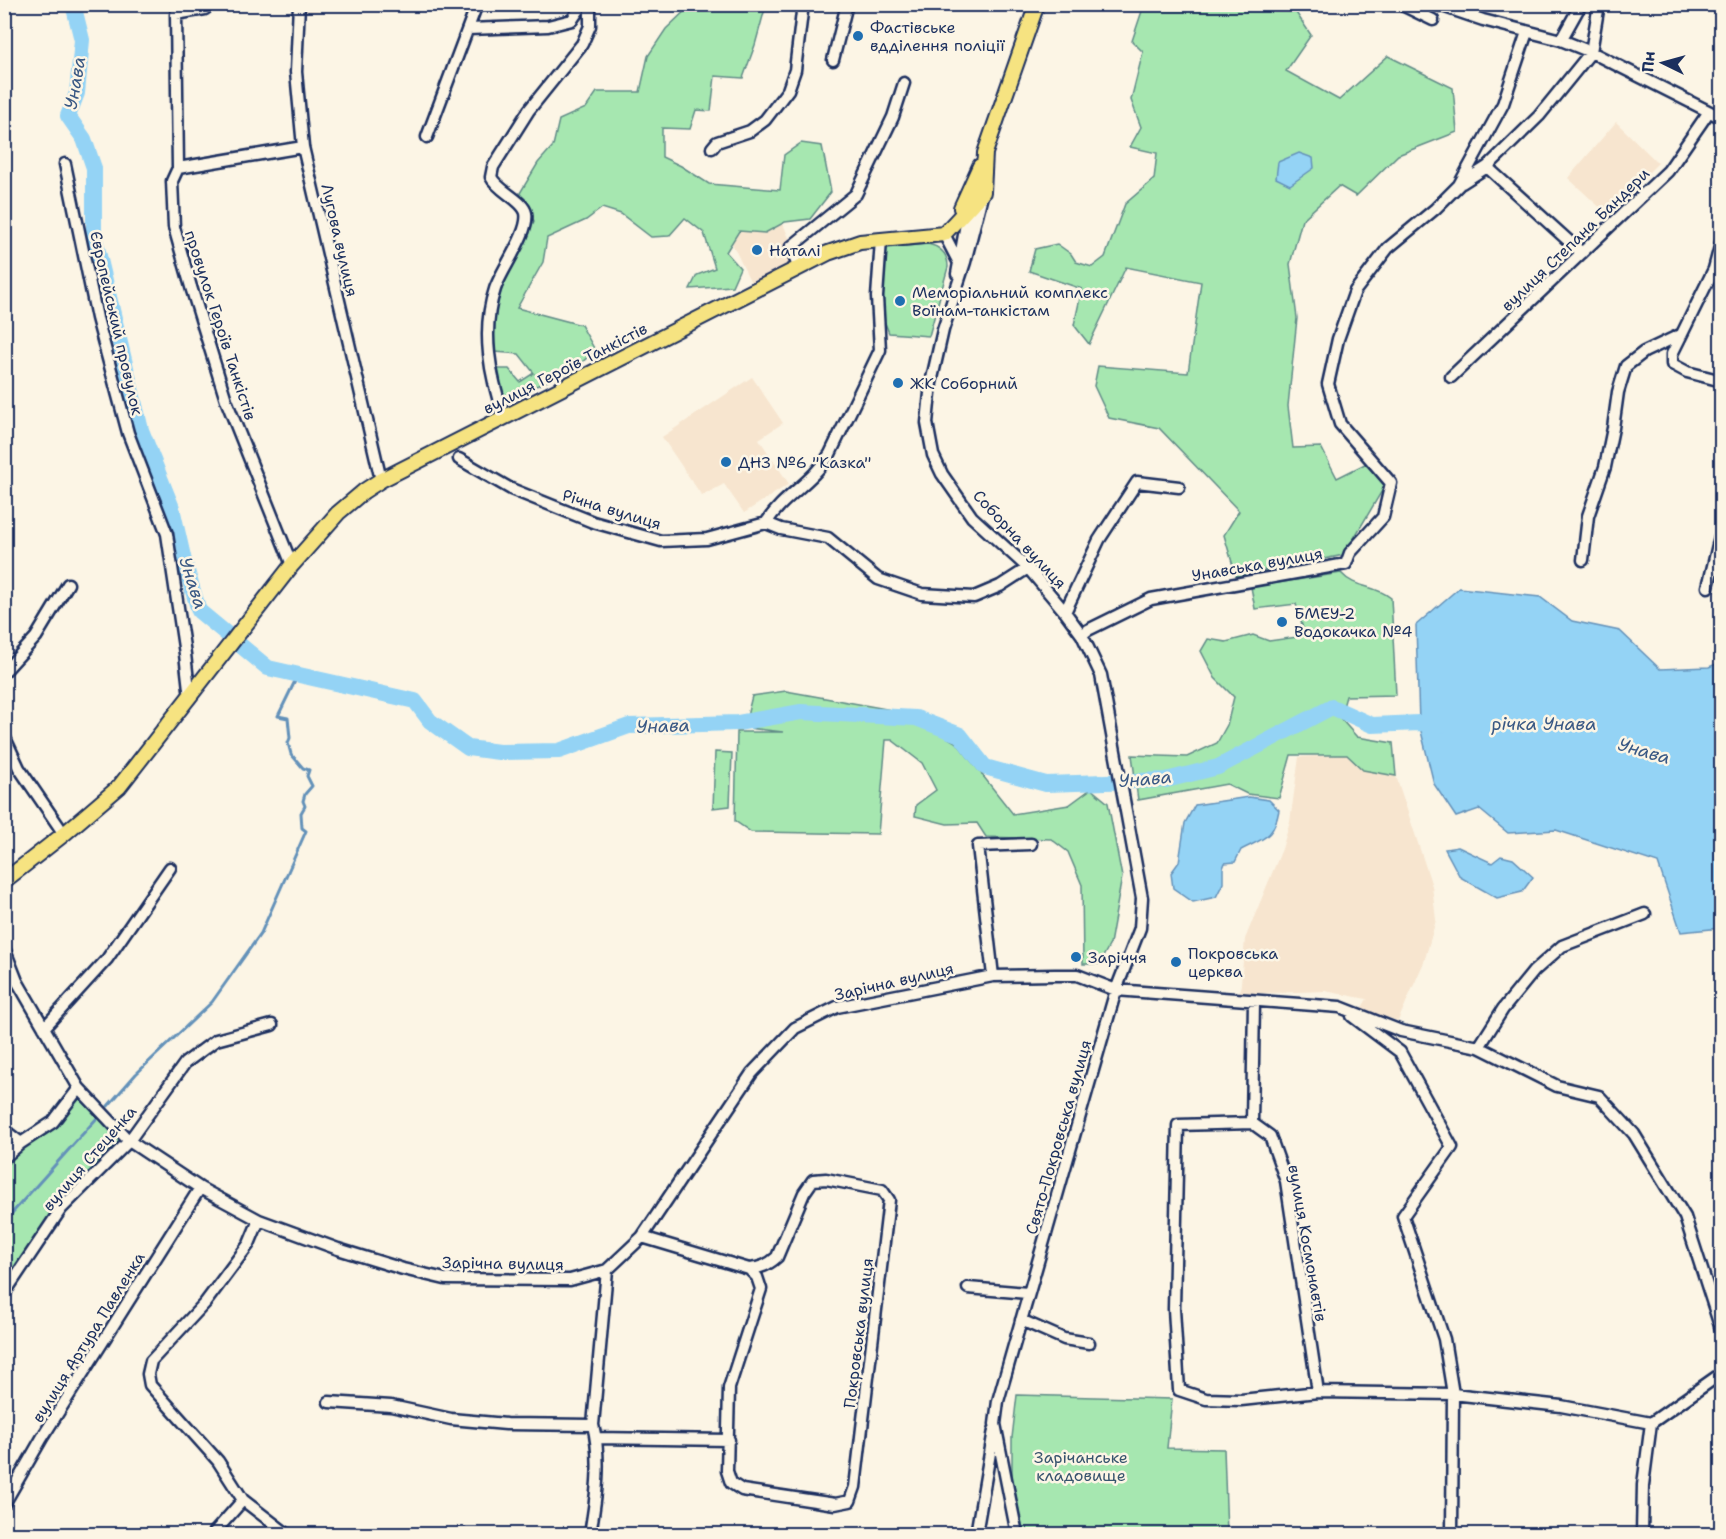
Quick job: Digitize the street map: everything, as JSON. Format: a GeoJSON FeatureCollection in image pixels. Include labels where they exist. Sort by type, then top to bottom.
{"type":"FeatureCollection","features":[{"type":"Feature","properties":{"kind":"main road","name":"Соборна вулиця"},"geometry":{"type":"LineString","coordinates":[[978,188],[985,153],[1037,4]]}},
{"type":"Feature","properties":{"kind":"main road","name":"вулиця Героїв Танкістів"},"geometry":{"type":"LineString","coordinates":[[4,881],[119,787],[292,565],[338,513],[364,491],[504,417],[798,267],[838,249],[860,242],[944,234],[966,209],[978,188]]}},
{"type":"Feature","properties":{"kind":"main road","name":"вулиця Героїв Танкістів"},"geometry":{"type":"LineString","coordinates":[[929,234],[966,209]]}},
{"type":"Feature","properties":{"kind":"street","name":"провулок Героїв Танкістів"},"geometry":{"type":"LineString","coordinates":[[210,4],[205,9],[176,14],[178,168],[172,181],[174,227],[226,400],[292,565]]}},
{"type":"Feature","properties":{"kind":"street","name":"Лугова вулиця"},"geometry":{"type":"LineString","coordinates":[[299,4],[296,72],[303,147],[381,480]]}},
{"type":"Feature","properties":{"kind":"street"},"geometry":{"type":"LineString","coordinates":[[427,137],[477,4]]}},
{"type":"Feature","properties":{"kind":"street"},"geometry":{"type":"LineString","coordinates":[[468,29],[548,26],[572,20],[583,4]]}},
{"type":"Feature","properties":{"kind":"street"},"geometry":{"type":"LineString","coordinates":[[504,417],[491,371],[488,341],[490,308],[498,280],[523,231],[526,216],[522,206],[499,188],[490,177],[493,167],[529,110],[582,44],[590,26],[590,4]]}},
{"type":"Feature","properties":{"kind":"street"},"geometry":{"type":"LineString","coordinates":[[712,148],[717,142],[750,131],[765,120],[788,90],[795,70],[803,4]]}},
{"type":"Feature","properties":{"kind":"street"},"geometry":{"type":"LineString","coordinates":[[833,60],[847,4]]}},
{"type":"Feature","properties":{"kind":"street"},"geometry":{"type":"LineString","coordinates":[[1400,4],[1433,20]]}},
{"type":"Feature","properties":{"kind":"street"},"geometry":{"type":"LineString","coordinates":[[1436,4],[1561,40],[1592,52],[1708,113],[1722,118]]}},
{"type":"Feature","properties":{"kind":"street"},"geometry":{"type":"LineString","coordinates":[[1561,40],[1581,4]]}},
{"type":"Feature","properties":{"kind":"street"},"geometry":{"type":"LineString","coordinates":[[1592,52],[1599,4]]}},
{"type":"Feature","properties":{"kind":"street","name":"Унавська вулиця"},"geometry":{"type":"LineString","coordinates":[[1460,185],[1503,104],[1527,32]]}},
{"type":"Feature","properties":{"kind":"street","name":"Унавська вулиця"},"geometry":{"type":"LineString","coordinates":[[1082,635],[1151,598],[1346,564],[1350,553],[1383,518],[1392,483],[1340,424],[1328,384],[1338,339],[1354,291],[1389,248],[1460,185],[1487,167],[1539,116],[1592,52]]}},
{"type":"Feature","properties":{"kind":"street"},"geometry":{"type":"LineString","coordinates":[[798,267],[790,247],[856,194],[894,117],[904,83]]}},
{"type":"Feature","properties":{"kind":"street","name":"вулиця Степана Бандери"},"geometry":{"type":"LineString","coordinates":[[1451,377],[1668,171],[1708,113]]}},
{"type":"Feature","properties":{"kind":"street"},"geometry":{"type":"LineString","coordinates":[[178,168],[303,147]]}},
{"type":"Feature","properties":{"kind":"street","name":"Європейський провулок"},"geometry":{"type":"LineString","coordinates":[[65,164],[97,318],[128,433],[167,534],[185,654],[194,692]]}},
{"type":"Feature","properties":{"kind":"street"},"geometry":{"type":"LineString","coordinates":[[1487,167],[1582,253]]}},
{"type":"Feature","properties":{"kind":"street","name":"Соборна вулиця"},"geometry":{"type":"LineString","coordinates":[[978,188],[957,287],[931,383],[927,423],[933,454],[942,474],[972,517],[1028,568],[1065,612],[1082,635],[1101,675],[1142,898],[1140,928],[1116,990]]}},
{"type":"Feature","properties":{"kind":"street"},"geometry":{"type":"LineString","coordinates":[[966,209],[972,213],[974,218],[957,287],[958,261],[966,209]]}},
{"type":"Feature","properties":{"kind":"street"},"geometry":{"type":"LineString","coordinates":[[944,234],[958,261]]}},
{"type":"Feature","properties":{"kind":"street"},"geometry":{"type":"LineString","coordinates":[[1722,239],[1714,269],[1672,354],[1672,364],[1687,372],[1722,381]]}},
{"type":"Feature","properties":{"kind":"street"},"geometry":{"type":"LineString","coordinates":[[881,240],[877,297],[880,350],[820,470],[781,503],[766,523],[781,529],[828,538],[878,579],[922,594],[974,597],[1000,586],[1028,568]]}},
{"type":"Feature","properties":{"kind":"street"},"geometry":{"type":"LineString","coordinates":[[1584,560],[1588,516],[1605,467],[1618,392],[1626,366],[1644,352],[1682,334]]}},
{"type":"Feature","properties":{"kind":"street","name":"Річна вулиця"},"geometry":{"type":"LineString","coordinates":[[459,459],[511,489],[593,522],[661,541],[707,539],[766,523]]}},
{"type":"Feature","properties":{"kind":"street","name":"Соборна вулиця"},"geometry":{"type":"LineString","coordinates":[[1065,612],[1099,540],[1137,482],[1179,487]]}},
{"type":"Feature","properties":{"kind":"street"},"geometry":{"type":"LineString","coordinates":[[1708,587],[1722,528]]}},
{"type":"Feature","properties":{"kind":"street"},"geometry":{"type":"LineString","coordinates":[[4,672],[36,637],[68,584]]}},
{"type":"Feature","properties":{"kind":"street"},"geometry":{"type":"LineString","coordinates":[[4,736],[19,768],[64,834]]}},
{"type":"Feature","properties":{"kind":"street"},"geometry":{"type":"LineString","coordinates":[[993,976],[978,846],[1031,844]]}},
{"type":"Feature","properties":{"kind":"street"},"geometry":{"type":"LineString","coordinates":[[44,1028],[107,959],[170,868]]}},
{"type":"Feature","properties":{"kind":"street"},"geometry":{"type":"LineString","coordinates":[[1479,1047],[1503,1009],[1534,971],[1562,946],[1645,914]]}},
{"type":"Feature","properties":{"kind":"street","name":"Зарічна вулиця"},"geometry":{"type":"LineString","coordinates":[[4,948],[17,981],[80,1088],[129,1141],[200,1188],[259,1220],[349,1252],[445,1279],[570,1280],[607,1270],[642,1237],[752,1072],[795,1028],[837,1007],[993,976],[1077,975],[1116,990],[1340,1007],[1401,1031],[1479,1047],[1557,1086],[1599,1096],[1634,1134],[1685,1217],[1722,1332]]}},
{"type":"Feature","properties":{"kind":"street","name":"Зарічна вулиця"},"geometry":{"type":"LineString","coordinates":[[4,968],[17,981]]}},
{"type":"Feature","properties":{"kind":"street","name":"Свято-Покровська вулиця"},"geometry":{"type":"LineString","coordinates":[[976,1534],[998,1401],[1116,990]]}},
{"type":"Feature","properties":{"kind":"street"},"geometry":{"type":"LineString","coordinates":[[1254,1002],[1252,1123],[1178,1125],[1174,1309],[1179,1390],[1206,1399],[1241,1400],[1318,1392],[1453,1394],[1561,1406],[1651,1424]]}},
{"type":"Feature","properties":{"kind":"street"},"geometry":{"type":"LineString","coordinates":[[1340,1007],[1400,1052],[1452,1147],[1402,1216],[1444,1339],[1453,1394],[1452,1534]]}},
{"type":"Feature","properties":{"kind":"street","name":"вулиця Стеценка"},"geometry":{"type":"LineString","coordinates":[[4,1294],[61,1209],[129,1141],[185,1063],[216,1040],[272,1025]]}},
{"type":"Feature","properties":{"kind":"street"},"geometry":{"type":"LineString","coordinates":[[4,1158],[21,1143],[53,1122],[80,1088]]}},
{"type":"Feature","properties":{"kind":"street","name":"вулиця Космонавтів"},"geometry":{"type":"LineString","coordinates":[[1252,1123],[1270,1136],[1286,1181],[1318,1392]]}},
{"type":"Feature","properties":{"kind":"street"},"geometry":{"type":"LineString","coordinates":[[4,1130],[21,1143]]}},
{"type":"Feature","properties":{"kind":"street","name":"Покровська вулиця"},"geometry":{"type":"LineString","coordinates":[[826,1179],[882,1190],[889,1200],[855,1487],[850,1501],[835,1504],[742,1490],[731,1483],[727,1471],[729,1440],[729,1388],[761,1289],[756,1277],[749,1269],[769,1264],[777,1257],[804,1193],[813,1180],[826,1179]]}},
{"type":"Feature","properties":{"kind":"street","name":"вулиця Артура Павленка"},"geometry":{"type":"LineString","coordinates":[[4,1504],[42,1438],[200,1188]]}},
{"type":"Feature","properties":{"kind":"street"},"geometry":{"type":"LineString","coordinates":[[259,1220],[249,1244],[205,1303],[151,1361],[147,1374],[150,1385],[218,1461],[243,1500],[287,1534]]}},
{"type":"Feature","properties":{"kind":"street"},"geometry":{"type":"LineString","coordinates":[[642,1237],[749,1269]]}},
{"type":"Feature","properties":{"kind":"street"},"geometry":{"type":"LineString","coordinates":[[590,1534],[598,1486],[596,1438],[593,1425],[607,1270]]}},
{"type":"Feature","properties":{"kind":"street"},"geometry":{"type":"LineString","coordinates":[[968,1288],[1028,1293]]}},
{"type":"Feature","properties":{"kind":"street"},"geometry":{"type":"LineString","coordinates":[[1021,1320],[1064,1339],[1089,1343]]}},
{"type":"Feature","properties":{"kind":"street"},"geometry":{"type":"LineString","coordinates":[[1642,1534],[1643,1485],[1651,1424],[1722,1373]]}},
{"type":"Feature","properties":{"kind":"street"},"geometry":{"type":"LineString","coordinates":[[329,1402],[391,1406],[451,1419],[506,1424],[593,1425]]}},
{"type":"Feature","properties":{"kind":"street","name":"Свято-Покровська вулиця"},"geometry":{"type":"LineString","coordinates":[[995,1424],[1017,1534]]}},
{"type":"Feature","properties":{"kind":"street"},"geometry":{"type":"LineString","coordinates":[[596,1438],[729,1440]]}},
{"type":"Feature","properties":{"kind":"street"},"geometry":{"type":"LineString","coordinates":[[213,1534],[243,1500]]}},
{"type":"Feature","properties":{"kind":"shaded area"},"geometry":{"type":"Polygon","coordinates":[[[306,4],[385,5],[306,11],[306,4]]]}},
{"type":"Feature","properties":{"kind":"shaded area"},"geometry":{"type":"Polygon","coordinates":[[[1616,122],[1658,163],[1607,214],[1568,178],[1616,122]]]}},
{"type":"Feature","properties":{"kind":"shaded area"},"geometry":{"type":"Polygon","coordinates":[[[779,214],[799,262],[752,285],[727,233],[779,214]]]}},
{"type":"Feature","properties":{"kind":"shaded area","name":"ДНЗ №6 \"Казка\""},"geometry":{"type":"Polygon","coordinates":[[[752,377],[783,423],[759,439],[789,484],[744,513],[724,484],[702,496],[662,437],[752,377]]]}},
{"type":"Feature","properties":{"kind":"shaded area"},"geometry":{"type":"Polygon","coordinates":[[[1347,755],[1363,770],[1396,776],[1432,886],[1436,920],[1424,962],[1398,1021],[1361,1009],[1367,999],[1325,991],[1240,994],[1245,939],[1282,849],[1290,822],[1299,757],[1347,755]]]}},
{"type":"Feature","properties":{"kind":"green space"},"geometry":{"type":"Polygon","coordinates":[[[691,5],[766,5],[743,78],[715,76],[711,111],[696,110],[690,129],[662,128],[662,157],[709,184],[780,190],[784,155],[801,143],[822,146],[831,192],[810,219],[785,222],[765,233],[739,231],[726,252],[740,268],[732,286],[690,289],[697,275],[715,268],[704,233],[685,218],[669,236],[651,237],[621,214],[602,208],[586,220],[547,238],[543,262],[517,308],[581,325],[595,350],[576,368],[503,401],[496,369],[509,369],[520,382],[534,373],[519,354],[495,352],[493,317],[504,282],[534,221],[520,193],[538,163],[553,146],[559,120],[586,108],[597,92],[640,92],[648,56],[666,29],[691,5]]]}},
{"type":"Feature","properties":{"kind":"green space"},"geometry":{"type":"Polygon","coordinates":[[[1144,5],[1291,5],[1311,35],[1286,71],[1339,100],[1388,56],[1453,88],[1457,132],[1398,155],[1356,196],[1339,186],[1302,220],[1290,264],[1297,318],[1288,406],[1293,448],[1321,447],[1337,478],[1365,464],[1386,484],[1344,555],[1236,576],[1224,535],[1239,511],[1159,428],[1109,418],[1094,386],[1098,366],[1188,373],[1201,282],[1126,267],[1089,344],[1074,325],[1082,289],[1029,271],[1035,249],[1057,244],[1071,254],[1076,262],[1092,267],[1105,257],[1125,204],[1154,179],[1157,153],[1130,147],[1141,127],[1131,100],[1143,52],[1132,41],[1144,5]]]}},
{"type":"Feature","properties":{"kind":"green space"},"geometry":{"type":"Polygon","coordinates":[[[928,244],[943,252],[947,258],[948,267],[929,336],[889,333],[881,313],[884,248],[928,244]]]}},
{"type":"Feature","properties":{"kind":"green space"},"geometry":{"type":"Polygon","coordinates":[[[1341,573],[1352,582],[1378,590],[1391,598],[1396,695],[1346,696],[1340,718],[1357,737],[1393,743],[1396,776],[1363,770],[1347,755],[1291,755],[1279,798],[1247,794],[1227,784],[1138,800],[1132,755],[1187,757],[1217,743],[1227,725],[1234,697],[1215,678],[1201,651],[1208,639],[1226,642],[1253,635],[1269,641],[1305,636],[1296,604],[1255,609],[1251,587],[1341,573]]]}},
{"type":"Feature","properties":{"kind":"green space"},"geometry":{"type":"Polygon","coordinates":[[[786,691],[903,712],[957,743],[1013,814],[1069,805],[1091,789],[1108,803],[1122,877],[1110,944],[1099,964],[1083,964],[1082,885],[1068,852],[1051,839],[986,837],[977,823],[947,824],[915,816],[916,805],[936,790],[922,763],[892,740],[886,740],[878,834],[751,832],[735,821],[737,732],[783,732],[748,728],[748,712],[752,696],[786,691]]]}},
{"type":"Feature","properties":{"kind":"green space"},"geometry":{"type":"Polygon","coordinates":[[[715,752],[732,753],[730,806],[713,808],[715,752]]]}},
{"type":"Feature","properties":{"kind":"green space"},"geometry":{"type":"Polygon","coordinates":[[[86,1094],[129,1141],[61,1209],[5,1294],[5,1161],[86,1094]]]}},
{"type":"Feature","properties":{"kind":"green space","name":"Зарічанське кладовище"},"geometry":{"type":"Polygon","coordinates":[[[1017,1395],[1172,1399],[1167,1448],[1224,1449],[1227,1534],[1024,1534],[1012,1479],[1012,1438],[1017,1395]]]}},
{"type":"Feature","properties":{"kind":"water"},"geometry":{"type":"Polygon","coordinates":[[[1299,153],[1313,158],[1314,168],[1290,185],[1276,178],[1278,162],[1299,153]]]}},
{"type":"Feature","properties":{"kind":"water","name":"річка Унава"},"geometry":{"type":"Polygon","coordinates":[[[1459,588],[1540,597],[1572,621],[1620,631],[1660,669],[1709,667],[1721,662],[1721,928],[1681,932],[1658,863],[1556,830],[1508,833],[1479,809],[1456,817],[1434,784],[1419,723],[1416,625],[1459,588]]]}},
{"type":"Feature","properties":{"kind":"water"},"geometry":{"type":"Polygon","coordinates":[[[1249,797],[1269,800],[1279,810],[1271,832],[1241,850],[1235,862],[1225,863],[1223,883],[1216,897],[1193,902],[1173,888],[1171,873],[1179,862],[1185,823],[1195,805],[1249,797]]]}},
{"type":"Feature","properties":{"kind":"water"},"geometry":{"type":"Polygon","coordinates":[[[1458,847],[1492,863],[1501,856],[1513,859],[1533,877],[1522,892],[1497,898],[1460,877],[1445,849],[1458,847]]]}},
{"type":"Feature","properties":{"kind":"waterway","name":"Унава"},"geometry":{"type":"LineString","coordinates":[[73,4],[82,40],[77,93],[68,116],[84,139],[94,168],[94,235],[141,430],[172,508],[184,561],[199,611],[268,668],[415,701],[430,721],[468,748],[499,752],[559,751],[629,726],[738,723],[801,712],[916,718],[960,735],[985,767],[1046,784],[1166,780],[1218,767],[1332,707],[1372,725],[1419,723],[1441,725]]}},
{"type":"Feature","properties":{"kind":"waterway"},"geometry":{"type":"LineString","coordinates":[[108,1106],[136,1074],[212,1002],[261,933],[306,831],[302,828],[301,813],[305,806],[303,801],[305,794],[312,786],[307,776],[309,770],[303,768],[291,754],[288,743],[290,738],[288,718],[278,716],[298,675]]}},
{"type":"Feature","properties":{"kind":"waterway"},"geometry":{"type":"LineString","coordinates":[[4,1222],[97,1118]]}},
{"type":"Feature","properties":{"kind":"place","name":"Фастівське вдділення поліції"},"geometry":{"type":"Point","coordinates":[858,36]}},
{"type":"Feature","properties":{"kind":"place","name":"Наталі"},"geometry":{"type":"Point","coordinates":[757,250]}},
{"type":"Feature","properties":{"kind":"place","name":"Меморіальний комплекс Воїнам-танкістам"},"geometry":{"type":"Point","coordinates":[900,301]}},
{"type":"Feature","properties":{"kind":"place","name":"ЖК Соборний"},"geometry":{"type":"Point","coordinates":[898,383]}},
{"type":"Feature","properties":{"kind":"place","name":"ДНЗ №6 \"Казка\""},"geometry":{"type":"Point","coordinates":[726,462]}},
{"type":"Feature","properties":{"kind":"place","name":"БМЕУ-2 Водокачка №4"},"geometry":{"type":"Point","coordinates":[1282,622]}},
{"type":"Feature","properties":{"kind":"place","name":"Заріччя"},"geometry":{"type":"Point","coordinates":[1076,957]}},
{"type":"Feature","properties":{"kind":"place","name":"Покровська церква"},"geometry":{"type":"Point","coordinates":[1176,962]}}]}
